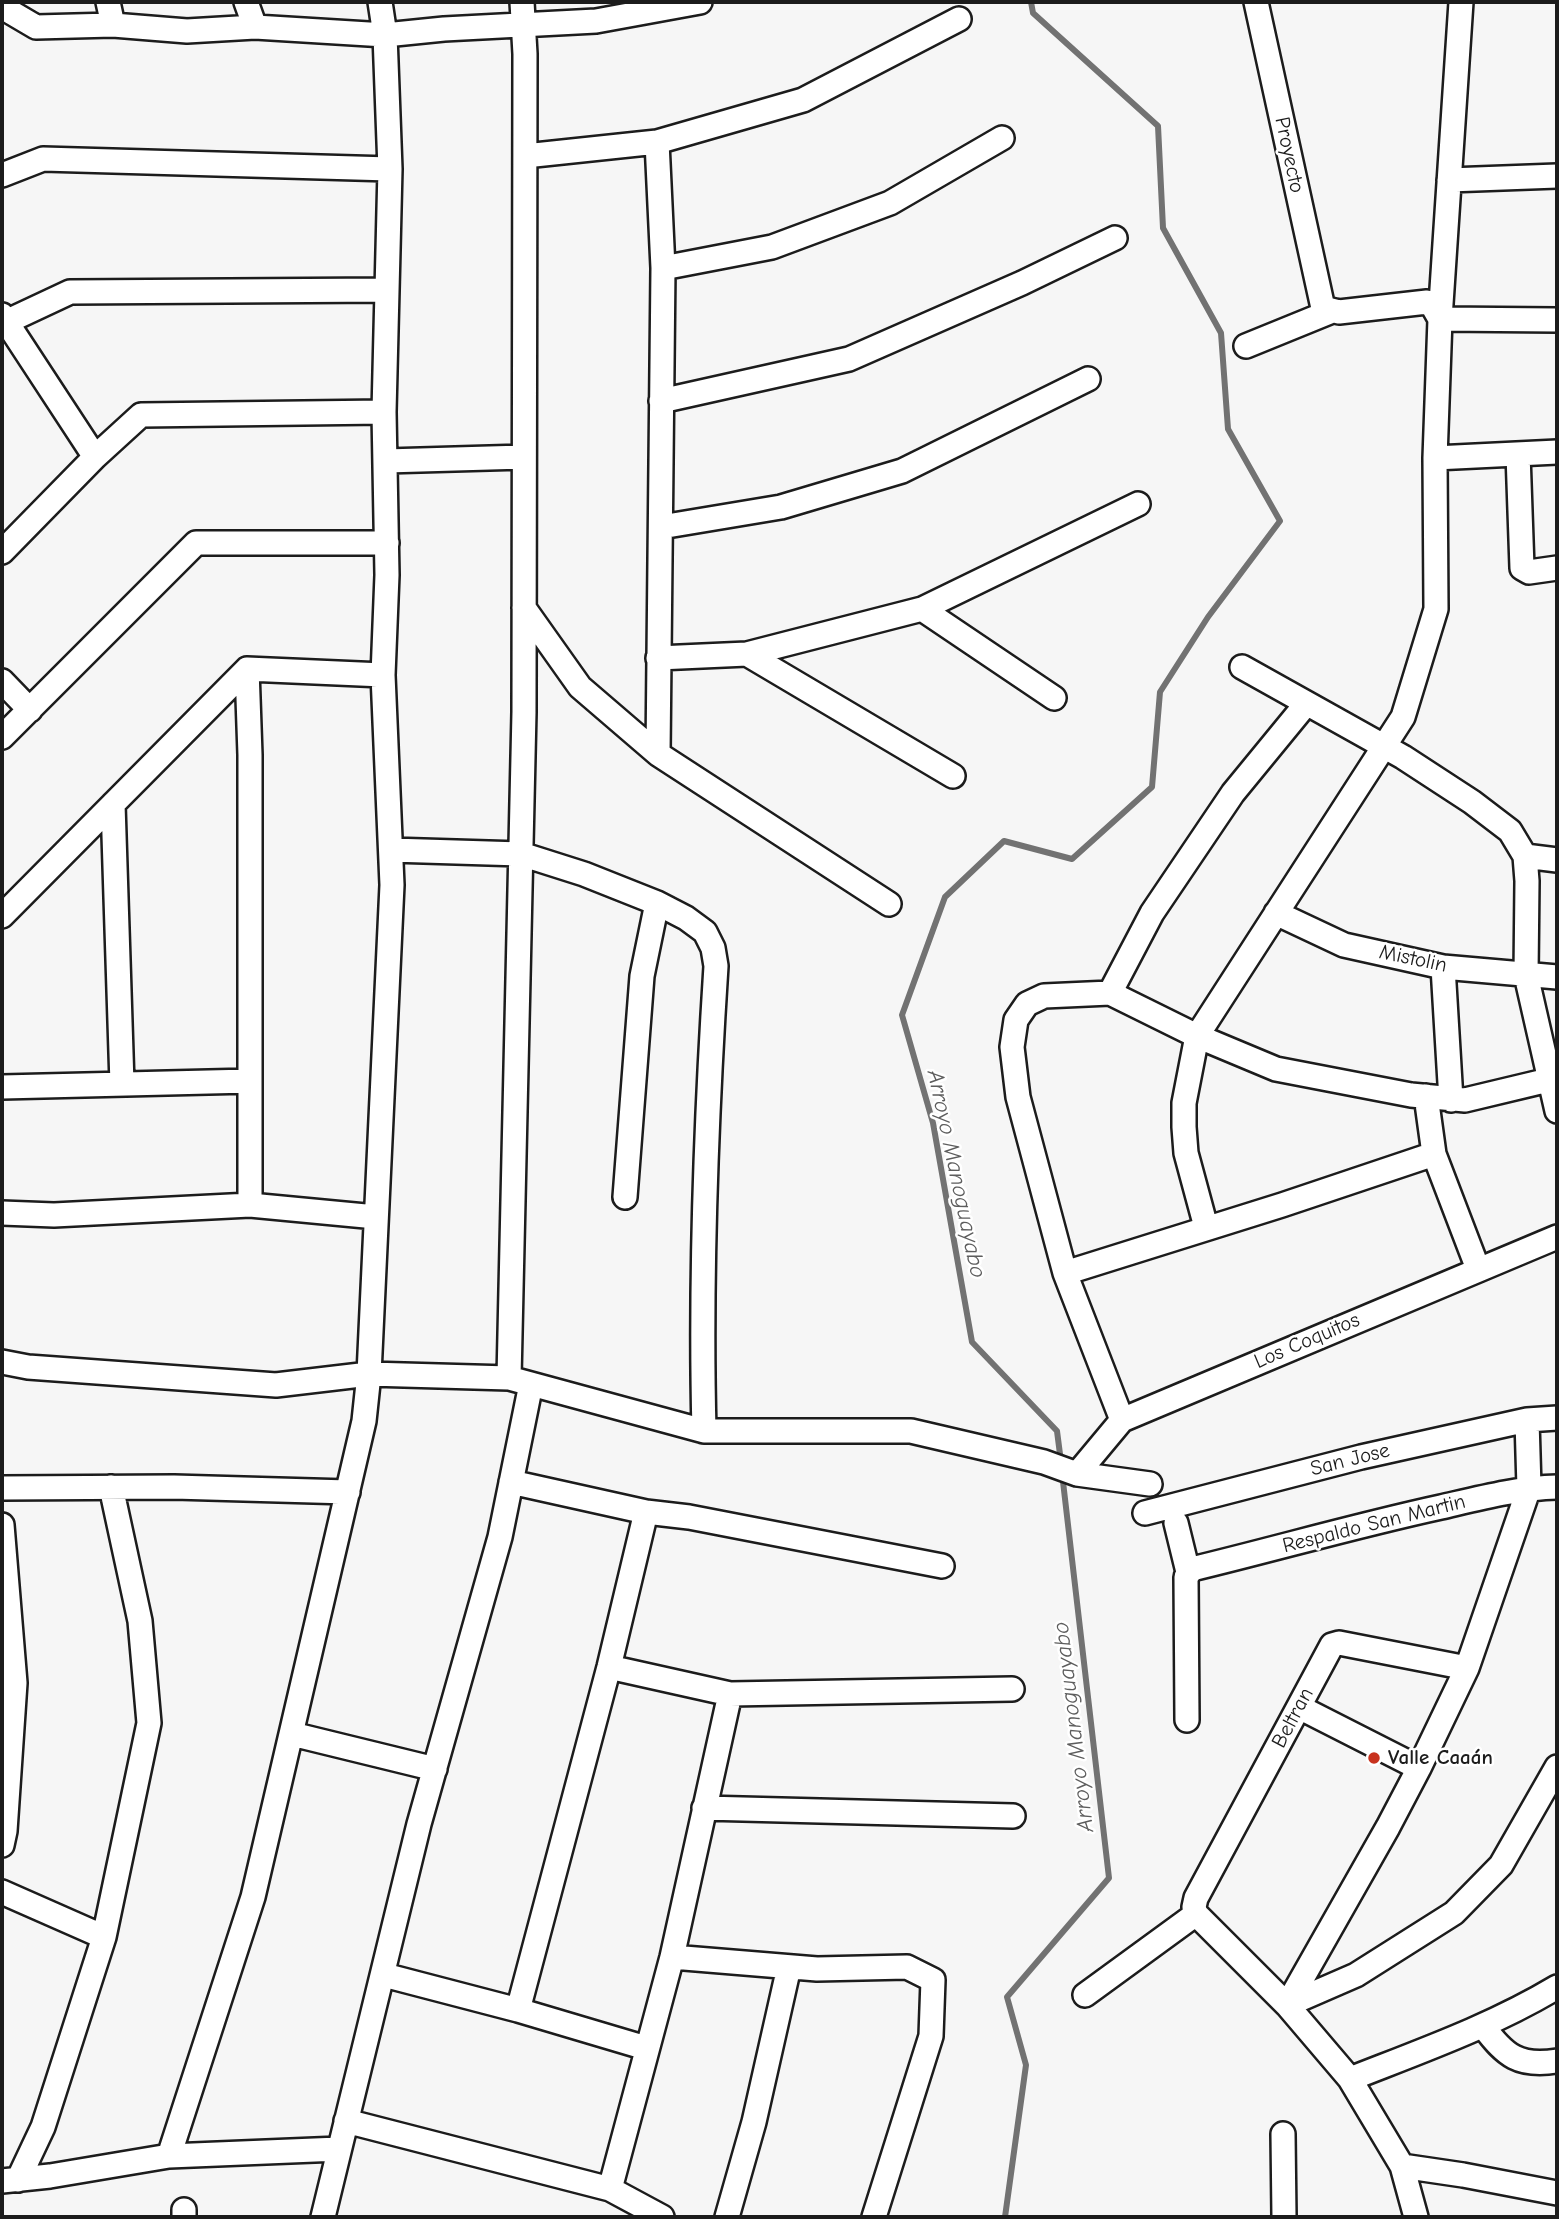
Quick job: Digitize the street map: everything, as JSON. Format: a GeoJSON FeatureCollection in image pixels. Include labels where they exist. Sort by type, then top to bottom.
{"type":"FeatureCollection","features":[{"type":"Feature","properties":{"kind":"street"},"geometry":{"type":"LineString","coordinates":[[108,2],[113,26]]}},
{"type":"Feature","properties":{"kind":"street"},"geometry":{"type":"LineString","coordinates":[[246,2],[255,27]]}},
{"type":"Feature","properties":{"kind":"street"},"geometry":{"type":"LineString","coordinates":[[169,2156],[253,1897],[364,1421],[369,1374],[391,899],[383,675],[387,543],[384,412],[390,169],[385,35],[380,2]]}},
{"type":"Feature","properties":{"kind":"street"},"geometry":{"type":"LineString","coordinates":[[323,2217],[419,1824],[500,1537],[511,1482],[520,1381],[525,156],[525,25],[522,2]]}},
{"type":"Feature","properties":{"kind":"street"},"geometry":{"type":"LineString","coordinates":[[2,7],[36,27],[113,26],[187,31],[255,27],[385,35],[596,21],[700,2]]}},
{"type":"Feature","properties":{"kind":"street","name":"Proyecto"},"geometry":{"type":"LineString","coordinates":[[1256,2],[1327,309]]}},
{"type":"Feature","properties":{"kind":"street"},"geometry":{"type":"LineString","coordinates":[[1206,1227],[1186,1153],[1184,1127],[1186,1093],[1196,1036],[1402,717],[1436,609],[1434,458],[1440,319],[1461,2]]}},
{"type":"Feature","properties":{"kind":"street"},"geometry":{"type":"LineString","coordinates":[[525,156],[657,142],[803,100],[959,19]]}},
{"type":"Feature","properties":{"kind":"street"},"geometry":{"type":"LineString","coordinates":[[663,268],[772,247],[890,203],[1002,138]]}},
{"type":"Feature","properties":{"kind":"street"},"geometry":{"type":"LineString","coordinates":[[657,142],[663,268],[658,754]]}},
{"type":"Feature","properties":{"kind":"street"},"geometry":{"type":"LineString","coordinates":[[2,175],[43,159],[390,169]]}},
{"type":"Feature","properties":{"kind":"street"},"geometry":{"type":"LineString","coordinates":[[1449,180],[1557,176]]}},
{"type":"Feature","properties":{"kind":"street"},"geometry":{"type":"LineString","coordinates":[[662,401],[849,359],[1022,283],[1115,237]]}},
{"type":"Feature","properties":{"kind":"street"},"geometry":{"type":"LineString","coordinates":[[95,457],[4,319],[70,292],[387,290]]}},
{"type":"Feature","properties":{"kind":"street"},"geometry":{"type":"LineString","coordinates":[[1246,346],[1327,309],[1427,302],[1432,305],[1440,319]]}},
{"type":"Feature","properties":{"kind":"street"},"geometry":{"type":"LineString","coordinates":[[1440,319],[1557,320]]}},
{"type":"Feature","properties":{"kind":"street"},"geometry":{"type":"LineString","coordinates":[[662,527],[781,507],[902,471],[1088,379]]}},
{"type":"Feature","properties":{"kind":"street"},"geometry":{"type":"LineString","coordinates":[[2,552],[95,457],[141,415],[384,412]]}},
{"type":"Feature","properties":{"kind":"street"},"geometry":{"type":"LineString","coordinates":[[1434,458],[1557,452]]}},
{"type":"Feature","properties":{"kind":"street"},"geometry":{"type":"LineString","coordinates":[[1518,454],[1522,568],[1529,572],[1557,568]]}},
{"type":"Feature","properties":{"kind":"street"},"geometry":{"type":"LineString","coordinates":[[386,461],[524,457]]}},
{"type":"Feature","properties":{"kind":"street"},"geometry":{"type":"LineString","coordinates":[[658,658],[747,654],[922,609],[1138,504]]}},
{"type":"Feature","properties":{"kind":"street"},"geometry":{"type":"LineString","coordinates":[[2,737],[196,543],[387,543]]}},
{"type":"Feature","properties":{"kind":"street"},"geometry":{"type":"LineString","coordinates":[[524,608],[580,687],[658,754],[889,904]]}},
{"type":"Feature","properties":{"kind":"street"},"geometry":{"type":"LineString","coordinates":[[922,609],[1054,698]]}},
{"type":"Feature","properties":{"kind":"street"},"geometry":{"type":"LineString","coordinates":[[747,654],[954,776]]}},
{"type":"Feature","properties":{"kind":"street"},"geometry":{"type":"LineString","coordinates":[[1242,667],[1384,746],[1472,802],[1510,831],[1525,856],[1526,975],[1553,1079],[1557,1111]]}},
{"type":"Feature","properties":{"kind":"street"},"geometry":{"type":"LineString","coordinates":[[2,916],[247,669],[383,675]]}},
{"type":"Feature","properties":{"kind":"street"},"geometry":{"type":"LineString","coordinates":[[247,669],[250,755],[250,1205]]}},
{"type":"Feature","properties":{"kind":"street"},"geometry":{"type":"LineString","coordinates":[[2,681],[30,710]]}},
{"type":"Feature","properties":{"kind":"street"},"geometry":{"type":"LineString","coordinates":[[1110,993],[1152,913],[1233,793],[1306,704]]}},
{"type":"Feature","properties":{"kind":"street"},"geometry":{"type":"LineString","coordinates":[[113,804],[122,1084]]}},
{"type":"Feature","properties":{"kind":"street"},"geometry":{"type":"LineString","coordinates":[[391,850],[521,854],[584,874],[657,903],[686,918],[705,932],[713,948],[716,966],[707,1099],[704,1431]]}},
{"type":"Feature","properties":{"kind":"street"},"geometry":{"type":"LineString","coordinates":[[1525,856],[1557,860]]}},
{"type":"Feature","properties":{"kind":"street"},"geometry":{"type":"LineString","coordinates":[[625,1197],[642,976],[657,903]]}},
{"type":"Feature","properties":{"kind":"street","name":"Mistolin"},"geometry":{"type":"LineString","coordinates":[[1276,912],[1345,944],[1443,967],[1557,978]]}},
{"type":"Feature","properties":{"kind":"street"},"geometry":{"type":"LineString","coordinates":[[1443,967],[1451,1100]]}},
{"type":"Feature","properties":{"kind":"street"},"geometry":{"type":"LineString","coordinates":[[1122,1420],[1065,1273],[1018,1097],[1012,1047],[1016,1020],[1027,1004],[1044,996],[1110,993],[1196,1036],[1276,1069],[1451,1100],[1478,1098],[1553,1079]]}},
{"type":"Feature","properties":{"kind":"street"},"geometry":{"type":"LineString","coordinates":[[2,1087],[250,1081]]}},
{"type":"Feature","properties":{"kind":"street"},"geometry":{"type":"LineString","coordinates":[[1426,1096],[1434,1154],[1478,1269]]}},
{"type":"Feature","properties":{"kind":"street"},"geometry":{"type":"LineString","coordinates":[[1065,1273],[1434,1154]]}},
{"type":"Feature","properties":{"kind":"street"},"geometry":{"type":"LineString","coordinates":[[2,1213],[54,1215],[250,1205],[376,1217]]}},
{"type":"Feature","properties":{"kind":"street","name":"Los Coquitos"},"geometry":{"type":"LineString","coordinates":[[1077,1474],[1122,1420],[1557,1237]]}},
{"type":"Feature","properties":{"kind":"street"},"geometry":{"type":"LineString","coordinates":[[2,1362],[28,1367],[276,1385],[369,1374],[520,1381],[704,1431],[911,1431],[1044,1461],[1077,1474],[1150,1484]]}},
{"type":"Feature","properties":{"kind":"street","name":"San Jose"},"geometry":{"type":"LineString","coordinates":[[1145,1513],[1361,1457],[1527,1420],[1557,1418]]}},
{"type":"Feature","properties":{"kind":"street"},"geometry":{"type":"LineString","coordinates":[[1287,2005],[1419,1768],[1467,1668],[1529,1488],[1527,1420]]}},
{"type":"Feature","properties":{"kind":"street"},"geometry":{"type":"LineString","coordinates":[[511,1482],[646,1512],[689,1517],[942,1566]]}},
{"type":"Feature","properties":{"kind":"street"},"geometry":{"type":"LineString","coordinates":[[2,1488],[111,1487],[348,1492]]}},
{"type":"Feature","properties":{"kind":"street"},"geometry":{"type":"LineString","coordinates":[[10,2180],[43,2127],[104,1937],[149,1723],[140,1620],[111,1487]]}},
{"type":"Feature","properties":{"kind":"street","name":"Respaldo San Martin"},"geometry":{"type":"LineString","coordinates":[[1190,1570],[1400,1516],[1529,1488],[1557,1487]]}},
{"type":"Feature","properties":{"kind":"street"},"geometry":{"type":"LineString","coordinates":[[518,2010],[646,1512]]}},
{"type":"Feature","properties":{"kind":"street"},"geometry":{"type":"LineString","coordinates":[[1176,1523],[1190,1570],[1187,1720]]}},
{"type":"Feature","properties":{"kind":"street"},"geometry":{"type":"LineString","coordinates":[[2,1525],[7,1648],[15,1683],[2,1845]]}},
{"type":"Feature","properties":{"kind":"street","name":"Beltran"},"geometry":{"type":"LineString","coordinates":[[1196,1914],[1196,1898],[1332,1645],[1339,1643],[1467,1668]]}},
{"type":"Feature","properties":{"kind":"street"},"geometry":{"type":"LineString","coordinates":[[608,1667],[730,1694],[1012,1689]]}},
{"type":"Feature","properties":{"kind":"street"},"geometry":{"type":"LineString","coordinates":[[610,2189],[672,1957],[730,1694]]}},
{"type":"Feature","properties":{"kind":"street"},"geometry":{"type":"LineString","coordinates":[[1299,1707],[1419,1768]]}},
{"type":"Feature","properties":{"kind":"street"},"geometry":{"type":"LineString","coordinates":[[292,1734],[435,1769]]}},
{"type":"Feature","properties":{"kind":"street"},"geometry":{"type":"LineString","coordinates":[[1287,2005],[1356,1975],[1454,1913],[1500,1865],[1557,1767]]}},
{"type":"Feature","properties":{"kind":"street"},"geometry":{"type":"LineString","coordinates":[[704,1808],[1013,1816]]}},
{"type":"Feature","properties":{"kind":"street"},"geometry":{"type":"LineString","coordinates":[[2,1892],[104,1937]]}},
{"type":"Feature","properties":{"kind":"street"},"geometry":{"type":"LineString","coordinates":[[1085,1995],[1196,1914],[1287,2005],[1350,2079],[1402,2166],[1416,2217]]}},
{"type":"Feature","properties":{"kind":"street"},"geometry":{"type":"LineString","coordinates":[[672,1957],[817,1969],[907,1967],[933,1980],[931,2036],[874,2217]]}},
{"type":"Feature","properties":{"kind":"street"},"geometry":{"type":"LineString","coordinates":[[727,2217],[754,2122],[789,1967]]}},
{"type":"Feature","properties":{"kind":"street"},"geometry":{"type":"LineString","coordinates":[[384,1975],[518,2010],[646,2048]]}},
{"type":"Feature","properties":{"kind":"street"},"geometry":{"type":"LineString","coordinates":[[1350,2079],[1483,2026],[1519,2010],[1557,1987]]}},
{"type":"Feature","properties":{"kind":"street"},"geometry":{"type":"LineString","coordinates":[[1483,2026],[1500,2049],[1518,2059],[1541,2063],[1557,2061]]}},
{"type":"Feature","properties":{"kind":"street"},"geometry":{"type":"LineString","coordinates":[[346,2121],[610,2189],[662,2217]]}},
{"type":"Feature","properties":{"kind":"street"},"geometry":{"type":"LineString","coordinates":[[1283,2134],[1284,2217]]}},
{"type":"Feature","properties":{"kind":"street"},"geometry":{"type":"LineString","coordinates":[[10,2180],[169,2156],[339,2149]]}},
{"type":"Feature","properties":{"kind":"street"},"geometry":{"type":"LineString","coordinates":[[1402,2166],[1557,2193]]}},
{"type":"Feature","properties":{"kind":"waterway","name":"Arroyo Manoguayabo"},"geometry":{"type":"LineString","coordinates":[[1031,2],[1033,13],[1158,126],[1163,228],[1221,333],[1228,429],[1280,521],[1208,617],[1160,692],[1152,787],[1072,859],[1004,841],[945,897],[902,1015],[933,1123],[972,1342],[1057,1431],[1061,1462]]}},
{"type":"Feature","properties":{"kind":"waterway","name":"Arroyo Manoguayabo"},"geometry":{"type":"LineString","coordinates":[[1005,2217],[1026,2065],[1007,1997],[1109,1878],[1062,1473]]}},
{"type":"Feature","properties":{"kind":"place","name":"Valle Caaán"},"geometry":{"type":"Point","coordinates":[1374,1758]}}]}
